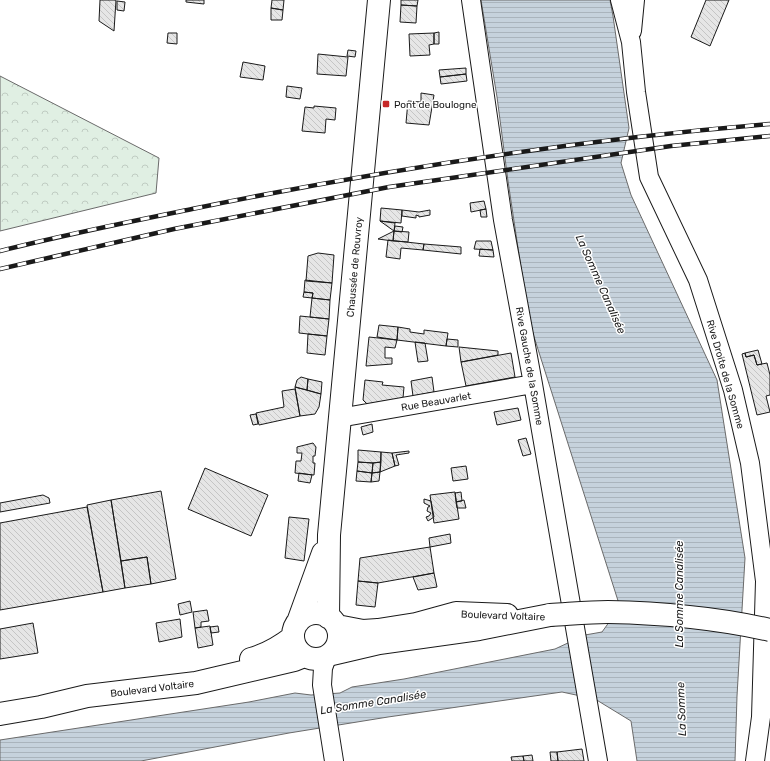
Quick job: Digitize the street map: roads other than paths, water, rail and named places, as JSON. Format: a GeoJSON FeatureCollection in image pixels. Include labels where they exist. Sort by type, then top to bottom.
{"type":"FeatureCollection","features":[{"type":"Feature","properties":{"kind":"main road","name":"Chaussée de Rouvroy"},"geometry":{"type":"LineString","coordinates":[[332,621],[329,571],[329,535],[379,0]]}},
{"type":"Feature","properties":{"kind":"main road","name":"Chaussée de Rouvroy"},"geometry":{"type":"LineString","coordinates":[[295,629],[329,535]]}},
{"type":"Feature","properties":{"kind":"main road"},"geometry":{"type":"LineString","coordinates":[[550,615],[607,612],[656,614],[705,618],[770,630]]}},
{"type":"Feature","properties":{"kind":"main road","name":"Boulevard Voltaire"},"geometry":{"type":"LineString","coordinates":[[332,621],[363,631],[371,631],[416,624],[456,613],[550,615]]}},
{"type":"Feature","properties":{"kind":"main road"},"geometry":{"type":"LineString","coordinates":[[309,614],[322,614],[332,621],[339,633],[339,640],[336,648],[318,656],[296,648],[295,629],[309,614]]}},
{"type":"Feature","properties":{"kind":"main road","name":"Boulevard Voltaire"},"geometry":{"type":"LineString","coordinates":[[0,714],[41,707],[87,696],[202,682],[294,660],[379,643],[479,629],[550,615]]}},
{"type":"Feature","properties":{"kind":"main road","name":"Boulevard Voltaire"},"geometry":{"type":"LineString","coordinates":[[0,705],[101,682],[193,672],[242,662],[265,655],[283,645],[295,629]]}},
{"type":"Feature","properties":{"kind":"street","name":"Rive Gauche de la Somme"},"geometry":{"type":"LineString","coordinates":[[471,0],[503,220],[594,731],[598,761]]}},
{"type":"Feature","properties":{"kind":"street","name":"Rive Droite de la Somme"},"geometry":{"type":"LineString","coordinates":[[620,0],[631,42],[636,92],[649,176],[698,280],[733,390],[750,463],[765,581],[766,712],[755,761]]}},
{"type":"Feature","properties":{"kind":"street"},"geometry":{"type":"LineString","coordinates":[[631,42],[635,0]]}},
{"type":"Feature","properties":{"kind":"street","name":"Rue Beauvarlet"},"geometry":{"type":"LineString","coordinates":[[339,418],[533,384]]}},
{"type":"Feature","properties":{"kind":"street"},"geometry":{"type":"LineString","coordinates":[[318,656],[323,668],[322,685],[334,761]]}},
{"type":"Feature","properties":{"kind":"water"},"geometry":{"type":"Polygon","coordinates":[[[481,0],[610,0],[629,128],[621,163],[631,195],[717,380],[745,558],[737,696],[735,761],[637,761],[631,721],[595,699],[562,692],[289,733],[141,761],[0,761],[0,740],[249,702],[295,693],[311,695],[340,693],[352,687],[404,679],[555,649],[585,635],[602,632],[620,607],[529,321],[497,97],[481,0]]]}},
{"type":"Feature","properties":{"kind":"railway"},"geometry":{"type":"LineString","coordinates":[[0,251],[72,234],[192,209],[407,169],[552,148],[770,124]]}},
{"type":"Feature","properties":{"kind":"railway"},"geometry":{"type":"LineString","coordinates":[[0,269],[174,229],[389,187],[671,146],[770,136]]}},
{"type":"Feature","properties":{"kind":"place","name":"Pont de Boulogne"},"geometry":{"type":"Point","coordinates":[386,104]}},
{"type":"Feature","properties":{"kind":"water label","name":"La Somme Canalisée"},"geometry":{"type":"Point","coordinates":[601,284]}},
{"type":"Feature","properties":{"kind":"water label","name":"La Somme Canalisée"},"geometry":{"type":"Point","coordinates":[679,594]}},
{"type":"Feature","properties":{"kind":"water label","name":"La Somme Canalisée"},"geometry":{"type":"Point","coordinates":[373,702]}},
{"type":"Feature","properties":{"kind":"water label","name":"La Somme"},"geometry":{"type":"Point","coordinates":[681,709]}}]}
